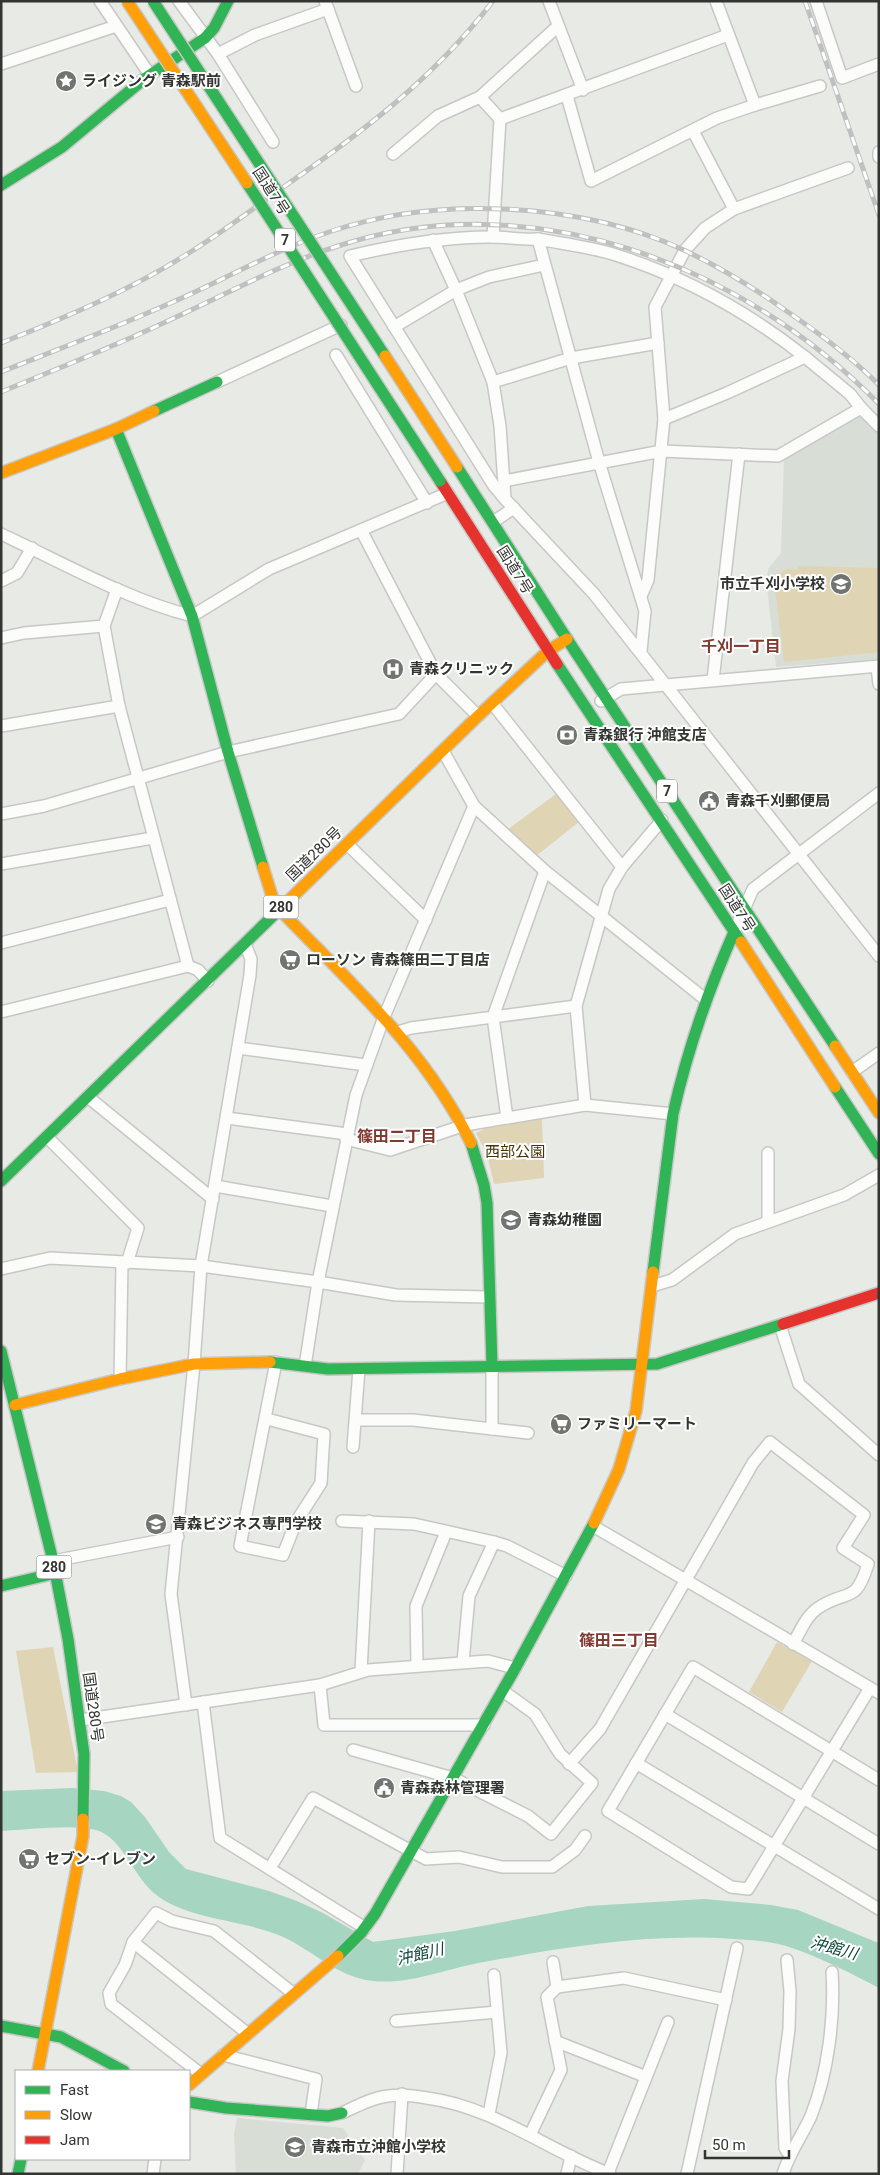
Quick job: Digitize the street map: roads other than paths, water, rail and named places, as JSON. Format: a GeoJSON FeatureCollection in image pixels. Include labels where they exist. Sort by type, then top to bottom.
{"type":"FeatureCollection","features":[{"type":"Feature","properties":{"kind":"main road","name":"国道7号"},"geometry":{"type":"LineString","coordinates":[[127,1],[341,325],[548,651],[662,820],[879,1154]]}},
{"type":"Feature","properties":{"kind":"main road","name":"国道7号"},"geometry":{"type":"LineString","coordinates":[[153,1],[606,698],[879,1113]]}},
{"type":"Feature","properties":{"kind":"main road"},"geometry":{"type":"LineString","coordinates":[[1,185],[62,147],[150,75],[205,38],[214,28],[228,1]]}},
{"type":"Feature","properties":{"kind":"main road"},"geometry":{"type":"LineString","coordinates":[[1,473],[116,429],[217,382]]}},
{"type":"Feature","properties":{"kind":"main road"},"geometry":{"type":"LineString","coordinates":[[116,429],[192,616],[228,752],[272,896],[279,909],[398,1032],[447,1095],[465,1125],[475,1151],[484,1185],[492,1366]]}},
{"type":"Feature","properties":{"kind":"main road","name":"国道280号"},"geometry":{"type":"LineString","coordinates":[[1,1181],[478,716],[548,651],[567,638]]}},
{"type":"Feature","properties":{"kind":"main road"},"geometry":{"type":"LineString","coordinates":[[190,2084],[326,1966],[363,1931],[375,1914],[484,1725],[593,1526],[631,1431],[652,1286],[672,1114],[688,1052],[706,1000],[734,932]]}},
{"type":"Feature","properties":{"kind":"main road"},"geometry":{"type":"LineString","coordinates":[[15,1405],[120,1379],[194,1364],[276,1362],[305,1366],[359,1369],[657,1364],[879,1293]]}},
{"type":"Feature","properties":{"kind":"main road","name":"国道280号"},"geometry":{"type":"LineString","coordinates":[[1,1350],[54,1567],[81,1720],[85,1787],[83,1832],[38,2070]]}},
{"type":"Feature","properties":{"kind":"main road"},"geometry":{"type":"LineString","coordinates":[[1,1586],[54,1567]]}},
{"type":"Feature","properties":{"kind":"main road"},"geometry":{"type":"LineString","coordinates":[[1,2026],[45,2032],[70,2040],[122,2070]]}},
{"type":"Feature","properties":{"kind":"main road"},"geometry":{"type":"LineString","coordinates":[[190,2102],[226,2108],[328,2116],[342,2114]]}},
{"type":"Feature","properties":{"kind":"main road"},"geometry":{"type":"LineString","coordinates":[[18,2174],[21,2160]]}},
{"type":"Feature","properties":{"kind":"street"},"geometry":{"type":"LineString","coordinates":[[100,1],[150,75]]}},
{"type":"Feature","properties":{"kind":"street"},"geometry":{"type":"LineString","coordinates":[[179,1],[218,54],[273,142]]}},
{"type":"Feature","properties":{"kind":"street"},"geometry":{"type":"LineString","coordinates":[[549,1],[557,27],[583,90]]}},
{"type":"Feature","properties":{"kind":"street"},"geometry":{"type":"LineString","coordinates":[[716,1],[755,104]]}},
{"type":"Feature","properties":{"kind":"street"},"geometry":{"type":"LineString","coordinates":[[816,1],[842,78],[879,64]]}},
{"type":"Feature","properties":{"kind":"street"},"geometry":{"type":"LineString","coordinates":[[218,54],[255,35],[327,5],[356,86]]}},
{"type":"Feature","properties":{"kind":"street"},"geometry":{"type":"LineString","coordinates":[[3,60],[116,26]]}},
{"type":"Feature","properties":{"kind":"street"},"geometry":{"type":"LineString","coordinates":[[393,154],[438,116],[480,97],[557,27]]}},
{"type":"Feature","properties":{"kind":"street"},"geometry":{"type":"LineString","coordinates":[[500,119],[567,96],[728,35]]}},
{"type":"Feature","properties":{"kind":"street"},"geometry":{"type":"LineString","coordinates":[[567,96],[591,181],[736,110],[820,86]]}},
{"type":"Feature","properties":{"kind":"street"},"geometry":{"type":"LineString","coordinates":[[480,97],[500,119],[493,237]]}},
{"type":"Feature","properties":{"kind":"street"},"geometry":{"type":"LineString","coordinates":[[694,130],[734,209]]}},
{"type":"Feature","properties":{"kind":"street"},"geometry":{"type":"LineString","coordinates":[[879,152],[879,157]]}},
{"type":"Feature","properties":{"kind":"street"},"geometry":{"type":"LineString","coordinates":[[641,596],[648,580],[664,419],[655,307],[691,242],[705,228],[734,209],[848,168]]}},
{"type":"Feature","properties":{"kind":"street"},"geometry":{"type":"LineString","coordinates":[[879,426],[850,394],[805,357],[752,318],[656,269],[614,254],[538,239],[493,237],[433,240],[390,246],[350,256],[494,486],[564,560],[641,651],[664,685],[879,956]]}},
{"type":"Feature","properties":{"kind":"street"},"geometry":{"type":"LineString","coordinates":[[538,239],[599,462],[641,596],[645,612],[641,651]]}},
{"type":"Feature","properties":{"kind":"street"},"geometry":{"type":"LineString","coordinates":[[433,240],[456,290],[493,382],[500,426],[505,499]]}},
{"type":"Feature","properties":{"kind":"street"},"geometry":{"type":"LineString","coordinates":[[394,327],[456,290],[489,277],[544,265]]}},
{"type":"Feature","properties":{"kind":"street"},"geometry":{"type":"LineString","coordinates":[[217,382],[341,325]]}},
{"type":"Feature","properties":{"kind":"street"},"geometry":{"type":"LineString","coordinates":[[493,382],[571,358],[658,343]]}},
{"type":"Feature","properties":{"kind":"street"},"geometry":{"type":"LineString","coordinates":[[336,355],[427,503]]}},
{"type":"Feature","properties":{"kind":"street"},"geometry":{"type":"LineString","coordinates":[[664,419],[727,393],[805,357]]}},
{"type":"Feature","properties":{"kind":"street"},"geometry":{"type":"LineString","coordinates":[[504,481],[662,451],[778,456],[861,408]]}},
{"type":"Feature","properties":{"kind":"street"},"geometry":{"type":"LineString","coordinates":[[714,680],[739,454]]}},
{"type":"Feature","properties":{"kind":"street"},"geometry":{"type":"LineString","coordinates":[[4,538],[32,548],[117,589],[162,608],[192,616],[269,569],[448,493]]}},
{"type":"Feature","properties":{"kind":"street"},"geometry":{"type":"LineString","coordinates":[[492,522],[514,508]]}},
{"type":"Feature","properties":{"kind":"street"},"geometry":{"type":"LineString","coordinates":[[361,530],[436,674],[478,716]]}},
{"type":"Feature","properties":{"kind":"street"},"geometry":{"type":"LineString","coordinates":[[1,581],[17,573],[32,548]]}},
{"type":"Feature","properties":{"kind":"street"},"geometry":{"type":"LineString","coordinates":[[117,589],[104,626],[119,706],[188,966]]}},
{"type":"Feature","properties":{"kind":"street"},"geometry":{"type":"LineString","coordinates":[[1,638],[24,633],[104,626]]}},
{"type":"Feature","properties":{"kind":"street"},"geometry":{"type":"LineString","coordinates":[[588,711],[621,689],[714,680],[878,666],[879,684]]}},
{"type":"Feature","properties":{"kind":"street"},"geometry":{"type":"LineString","coordinates":[[1,814],[44,806],[228,752],[399,714],[436,674]]}},
{"type":"Feature","properties":{"kind":"street"},"geometry":{"type":"LineString","coordinates":[[492,703],[622,867]]}},
{"type":"Feature","properties":{"kind":"street"},"geometry":{"type":"LineString","coordinates":[[1,726],[119,706]]}},
{"type":"Feature","properties":{"kind":"street"},"geometry":{"type":"LineString","coordinates":[[443,751],[474,806],[545,871],[706,1000]]}},
{"type":"Feature","properties":{"kind":"street"},"geometry":{"type":"LineString","coordinates":[[734,932],[753,889],[798,856],[837,823],[879,793]]}},
{"type":"Feature","properties":{"kind":"street"},"geometry":{"type":"LineString","coordinates":[[305,1366],[332,1206],[347,1136],[366,1065],[384,1017],[474,806]]}},
{"type":"Feature","properties":{"kind":"street"},"geometry":{"type":"LineString","coordinates":[[585,1105],[576,1006],[608,889],[622,867],[662,820]]}},
{"type":"Feature","properties":{"kind":"street"},"geometry":{"type":"LineString","coordinates":[[1,864],[153,838]]}},
{"type":"Feature","properties":{"kind":"street"},"geometry":{"type":"LineString","coordinates":[[347,844],[426,920]]}},
{"type":"Feature","properties":{"kind":"street"},"geometry":{"type":"LineString","coordinates":[[507,1118],[493,1017],[545,871]]}},
{"type":"Feature","properties":{"kind":"street"},"geometry":{"type":"LineString","coordinates":[[1,943],[170,900]]}},
{"type":"Feature","properties":{"kind":"street"},"geometry":{"type":"LineString","coordinates":[[186,1705],[171,1594],[194,1364],[201,1266],[250,976],[251,959],[245,944]]}},
{"type":"Feature","properties":{"kind":"street"},"geometry":{"type":"LineString","coordinates":[[1,1012],[188,966],[198,970],[208,981]]}},
{"type":"Feature","properties":{"kind":"street"},"geometry":{"type":"LineString","coordinates":[[398,1032],[410,1028],[576,1006]]}},
{"type":"Feature","properties":{"kind":"street"},"geometry":{"type":"LineString","coordinates":[[238,1048],[366,1065]]}},
{"type":"Feature","properties":{"kind":"street"},"geometry":{"type":"LineString","coordinates":[[852,1072],[879,1053]]}},
{"type":"Feature","properties":{"kind":"street"},"geometry":{"type":"LineString","coordinates":[[88,1097],[213,1199]]}},
{"type":"Feature","properties":{"kind":"street"},"geometry":{"type":"LineString","coordinates":[[227,1118],[347,1136],[390,1150],[465,1125],[585,1105],[672,1114]]}},
{"type":"Feature","properties":{"kind":"street"},"geometry":{"type":"LineString","coordinates":[[47,1137],[138,1228],[124,1263],[120,1379]]}},
{"type":"Feature","properties":{"kind":"street"},"geometry":{"type":"LineString","coordinates":[[768,1152],[768,1222]]}},
{"type":"Feature","properties":{"kind":"street"},"geometry":{"type":"LineString","coordinates":[[652,1286],[672,1280],[735,1234],[844,1195],[879,1175]]}},
{"type":"Feature","properties":{"kind":"street"},"geometry":{"type":"LineString","coordinates":[[215,1186],[332,1206]]}},
{"type":"Feature","properties":{"kind":"street"},"geometry":{"type":"LineString","coordinates":[[1,1269],[50,1258],[201,1266],[396,1295],[489,1297]]}},
{"type":"Feature","properties":{"kind":"street"},"geometry":{"type":"LineString","coordinates":[[780,1325],[799,1384],[879,1455]]}},
{"type":"Feature","properties":{"kind":"street"},"geometry":{"type":"LineString","coordinates":[[267,1419],[324,1434],[321,1483],[296,1522],[283,1554],[240,1546],[267,1419],[276,1362]]}},
{"type":"Feature","properties":{"kind":"street"},"geometry":{"type":"LineString","coordinates":[[492,1366],[492,1429]]}},
{"type":"Feature","properties":{"kind":"street"},"geometry":{"type":"LineString","coordinates":[[353,1447],[359,1369]]}},
{"type":"Feature","properties":{"kind":"street"},"geometry":{"type":"LineString","coordinates":[[356,1420],[413,1420],[528,1433]]}},
{"type":"Feature","properties":{"kind":"street"},"geometry":{"type":"LineString","coordinates":[[569,1764],[600,1730],[753,1463],[770,1442],[864,1516],[843,1548],[868,1564],[861,1584],[857,1591],[818,1608],[804,1624],[793,1644]]}},
{"type":"Feature","properties":{"kind":"street"},"geometry":{"type":"LineString","coordinates":[[342,1521],[414,1524],[494,1542],[507,1546],[566,1576]]}},
{"type":"Feature","properties":{"kind":"street"},"geometry":{"type":"LineString","coordinates":[[362,1671],[368,1521]]}},
{"type":"Feature","properties":{"kind":"street"},"geometry":{"type":"LineString","coordinates":[[593,1526],[874,1691],[833,1751],[803,1798],[748,1889],[731,1887],[608,1811],[692,1668],[833,1751],[879,1780]]}},
{"type":"Feature","properties":{"kind":"street"},"geometry":{"type":"LineString","coordinates":[[417,1666],[416,1606],[446,1532]]}},
{"type":"Feature","properties":{"kind":"street"},"geometry":{"type":"LineString","coordinates":[[54,1567],[178,1537]]}},
{"type":"Feature","properties":{"kind":"street"},"geometry":{"type":"LineString","coordinates":[[463,1662],[469,1596],[494,1542]]}},
{"type":"Feature","properties":{"kind":"street"},"geometry":{"type":"LineString","coordinates":[[81,1720],[320,1685],[362,1671],[488,1660],[515,1668]]}},
{"type":"Feature","properties":{"kind":"street"},"geometry":{"type":"LineString","coordinates":[[320,1685],[324,1725],[484,1725]]}},
{"type":"Feature","properties":{"kind":"street"},"geometry":{"type":"LineString","coordinates":[[354,1750],[453,1778],[528,1816],[552,1834],[592,1783],[560,1754],[536,1714],[503,1691]]}},
{"type":"Feature","properties":{"kind":"street"},"geometry":{"type":"LineString","coordinates":[[203,1702],[220,1838],[270,1868],[363,1931]]}},
{"type":"Feature","properties":{"kind":"street"},"geometry":{"type":"LineString","coordinates":[[665,1714],[879,1844]]}},
{"type":"Feature","properties":{"kind":"street"},"geometry":{"type":"LineString","coordinates":[[636,1763],[774,1844],[879,1910]]}},
{"type":"Feature","properties":{"kind":"street"},"geometry":{"type":"LineString","coordinates":[[270,1868],[313,1798],[426,1859],[460,1857],[502,1867],[552,1867],[575,1850],[585,1836]]}},
{"type":"Feature","properties":{"kind":"street"},"geometry":{"type":"LineString","coordinates":[[201,2074],[111,2004],[109,1993],[126,1965],[133,1942],[156,1913],[172,1921],[214,1931],[294,1994]]}},
{"type":"Feature","properties":{"kind":"street"},"geometry":{"type":"LineString","coordinates":[[133,1942],[247,2033]]}},
{"type":"Feature","properties":{"kind":"street"},"geometry":{"type":"LineString","coordinates":[[687,2174],[737,1948]]}},
{"type":"Feature","properties":{"kind":"street"},"geometry":{"type":"LineString","coordinates":[[786,1960],[790,1990],[789,2029],[782,2081],[785,2148],[789,2154]]}},
{"type":"Feature","properties":{"kind":"street"},"geometry":{"type":"LineString","coordinates":[[553,1962],[556,1987]]}},
{"type":"Feature","properties":{"kind":"street"},"geometry":{"type":"LineString","coordinates":[[783,2174],[789,2154],[795,2150],[812,2114],[826,2060],[832,2023],[832,1972]]}},
{"type":"Feature","properties":{"kind":"street"},"geometry":{"type":"LineString","coordinates":[[488,2114],[501,2053],[494,1975]]}},
{"type":"Feature","properties":{"kind":"street"},"geometry":{"type":"LineString","coordinates":[[530,2135],[561,2070],[547,1997],[556,1987],[624,1978],[726,2000]]}},
{"type":"Feature","properties":{"kind":"street"},"geometry":{"type":"LineString","coordinates":[[396,2021],[497,2012]]}},
{"type":"Feature","properties":{"kind":"street"},"geometry":{"type":"LineString","coordinates":[[342,2114],[370,2100],[402,2094],[453,2103],[488,2114],[609,2173],[644,2076],[668,2022]]}},
{"type":"Feature","properties":{"kind":"street"},"geometry":{"type":"LineString","coordinates":[[555,2041],[644,2076]]}},
{"type":"Feature","properties":{"kind":"street"},"geometry":{"type":"LineString","coordinates":[[223,2055],[316,2079],[311,2114]]}},
{"type":"Feature","properties":{"kind":"street"},"geometry":{"type":"LineString","coordinates":[[397,2174],[402,2094]]}},
{"type":"Feature","properties":{"kind":"street"},"geometry":{"type":"LineString","coordinates":[[567,2174],[571,2156]]}},
{"type":"Feature","properties":{"kind":"street"},"geometry":{"type":"LineString","coordinates":[[153,2174],[155,2160]]}},
{"type":"Feature","properties":{"kind":"water","name":"沖館川"},"geometry":{"type":"Polygon","coordinates":[[[73,1788],[104,1791],[121,1796],[131,1802],[145,1817],[169,1852],[186,1869],[269,1891],[297,1901],[323,1913],[373,1942],[455,1931],[588,1906],[704,1899],[771,1905],[798,1910],[879,1943],[879,1988],[823,1960],[782,1945],[754,1940],[702,1938],[640,1940],[546,1951],[484,1962],[401,1981],[373,1981],[360,1978],[336,1969],[281,1936],[251,1926],[187,1911],[172,1905],[150,1889],[114,1841],[106,1834],[96,1830],[75,1827],[1,1831],[1,1791],[73,1788]]]}},
{"type":"Feature","properties":{"kind":"railway"},"geometry":{"type":"LineString","coordinates":[[1,343],[123,290],[170,265],[204,243],[370,124],[447,55],[493,1]]}},
{"type":"Feature","properties":{"kind":"railway"},"geometry":{"type":"LineString","coordinates":[[805,1],[879,215]]}},
{"type":"Feature","properties":{"kind":"railway"},"geometry":{"type":"LineString","coordinates":[[1,372],[146,314],[287,248],[329,232],[371,220],[416,212],[462,209],[509,209],[556,214],[602,222],[645,235],[686,251],[737,279],[798,319],[822,336],[879,385]]}},
{"type":"Feature","properties":{"kind":"railway"},"geometry":{"type":"LineString","coordinates":[[1,392],[132,338],[255,279],[317,253],[338,246],[411,229],[484,224],[557,231],[629,249],[698,276],[764,311],[824,354],[879,404]]}},
{"type":"Feature","properties":{"kind":"place","name":"ライジング 青森駅前"},"geometry":{"type":"Point","coordinates":[66,81]}},
{"type":"Feature","properties":{"kind":"place","name":"市立千刈小学校"},"geometry":{"type":"Point","coordinates":[841,584]}},
{"type":"Feature","properties":{"kind":"place","name":"青森クリニック"},"geometry":{"type":"Point","coordinates":[393,669]}},
{"type":"Feature","properties":{"kind":"place","name":"青森銀行 沖館支店"},"geometry":{"type":"Point","coordinates":[567,735]}},
{"type":"Feature","properties":{"kind":"place","name":"青森千刈郵便局"},"geometry":{"type":"Point","coordinates":[709,801]}},
{"type":"Feature","properties":{"kind":"place","name":"ローソン 青森篠田二丁目店"},"geometry":{"type":"Point","coordinates":[290,960]}},
{"type":"Feature","properties":{"kind":"place","name":"青森幼稚園"},"geometry":{"type":"Point","coordinates":[511,1220]}},
{"type":"Feature","properties":{"kind":"place","name":"ファミリーマート"},"geometry":{"type":"Point","coordinates":[561,1424]}},
{"type":"Feature","properties":{"kind":"place","name":"青森ビジネス専門学校"},"geometry":{"type":"Point","coordinates":[156,1524]}},
{"type":"Feature","properties":{"kind":"place","name":"青森森林管理署"},"geometry":{"type":"Point","coordinates":[384,1788]}},
{"type":"Feature","properties":{"kind":"place","name":"セブン-イレブン"},"geometry":{"type":"Point","coordinates":[29,1859]}},
{"type":"Feature","properties":{"kind":"place","name":"青森市立沖館小学校"},"geometry":{"type":"Point","coordinates":[295,2147]}},
{"type":"Feature","properties":{"kind":"district","name":"千刈一丁目"},"geometry":{"type":"Point","coordinates":[741,646]}},
{"type":"Feature","properties":{"kind":"district","name":"篠田二丁目"},"geometry":{"type":"Point","coordinates":[397,1136]}},
{"type":"Feature","properties":{"kind":"district","name":"篠田三丁目"},"geometry":{"type":"Point","coordinates":[619,1640]}},
{"type":"Feature","properties":{"kind":"park label","name":"西部公園"},"geometry":{"type":"Point","coordinates":[515,1152]}}]}
